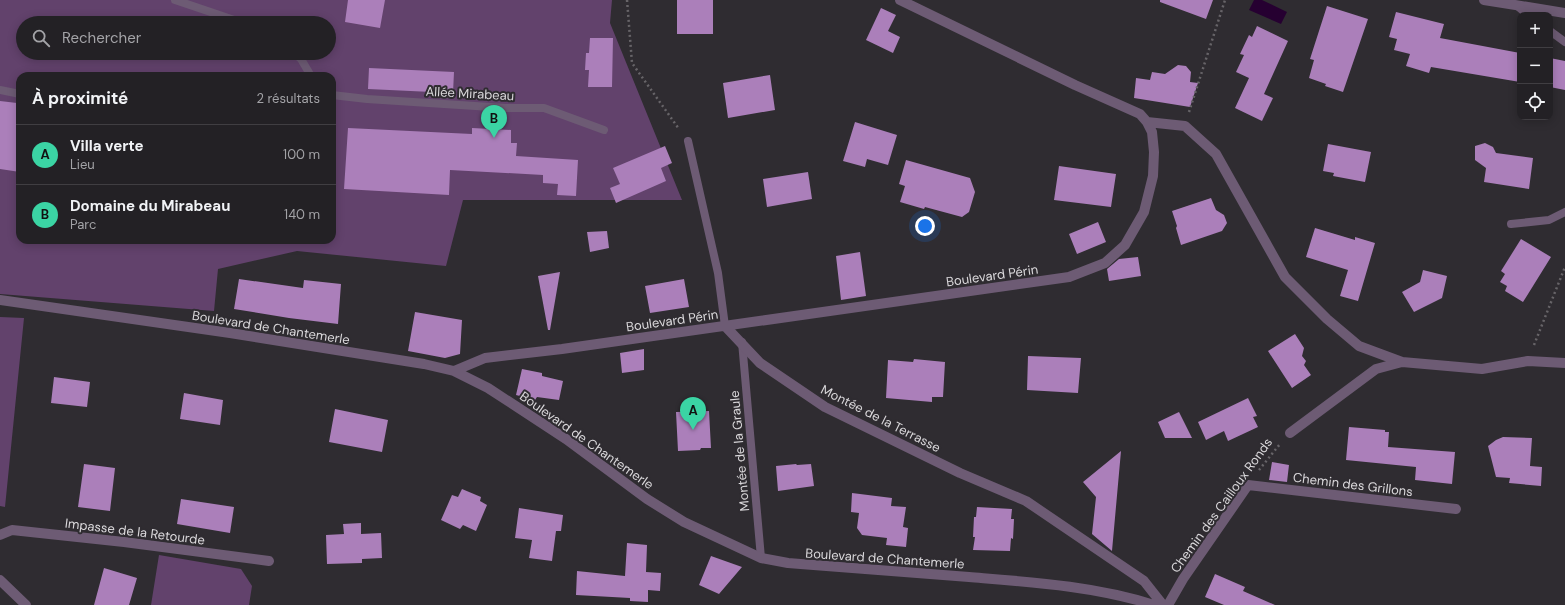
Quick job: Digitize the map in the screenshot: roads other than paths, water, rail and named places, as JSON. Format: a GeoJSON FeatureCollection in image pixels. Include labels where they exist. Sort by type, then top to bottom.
{"type":"FeatureCollection","features":[{"type":"Feature","properties":{"kind":"street"},"geometry":{"type":"LineString","coordinates":[[900,0],[1075,85],[1140,114],[1147,122],[1185,126],[1216,154],[1286,278],[1327,319],[1359,346],[1402,362],[1482,369],[1528,361],[1565,362]]}},
{"type":"Feature","properties":{"kind":"street"},"geometry":{"type":"LineString","coordinates":[[1484,0],[1565,12]]}},
{"type":"Feature","properties":{"kind":"street","name":"Boulevard Périn"},"geometry":{"type":"LineString","coordinates":[[454,371],[485,358],[562,349],[1069,277],[1105,263],[1125,245],[1144,212],[1153,176],[1154,152],[1152,132],[1147,122]]}},
{"type":"Feature","properties":{"kind":"street","name":"Boulevard de Chantemerle"},"geometry":{"type":"LineString","coordinates":[[0,300],[230,333],[424,364],[454,371],[488,388],[560,434],[647,499],[684,522],[761,558],[788,563],[1053,585],[1098,592],[1154,605]]}},
{"type":"Feature","properties":{"kind":"street","name":"Montée de la Terrasse"},"geometry":{"type":"LineString","coordinates":[[725,326],[742,342],[760,363],[825,407],[960,472],[1026,501],[1144,581],[1163,605]]}},
{"type":"Feature","properties":{"kind":"street","name":"Chemin des Cailloux Ronds"},"geometry":{"type":"LineString","coordinates":[[1290,433],[1376,368],[1402,362]]}},
{"type":"Feature","properties":{"kind":"street","name":"Chemin des Cailloux Ronds"},"geometry":{"type":"LineString","coordinates":[[1168,605],[1183,579],[1248,485]]}},
{"type":"Feature","properties":{"kind":"street","name":"Chemin des Grillons"},"geometry":{"type":"LineString","coordinates":[[1248,485],[1456,508]]}},
{"type":"Feature","properties":{"kind":"street","name":"Impasse de la Retourde"},"geometry":{"type":"LineString","coordinates":[[0,535],[12,530],[124,542],[268,561]]}},
{"type":"Feature","properties":{"kind":"street"},"geometry":{"type":"LineString","coordinates":[[0,580],[26,605]]}},
{"type":"Feature","properties":{"kind":"lane"},"geometry":{"type":"LineString","coordinates":[[175,0],[222,16]]}},
{"type":"Feature","properties":{"kind":"lane"},"geometry":{"type":"LineString","coordinates":[[1515,5],[1524,12]]}},
{"type":"Feature","properties":{"kind":"lane"},"geometry":{"type":"LineString","coordinates":[[1553,33],[1565,42]]}},
{"type":"Feature","properties":{"kind":"lane"},"geometry":{"type":"LineString","coordinates":[[302,60],[309,72]]}},
{"type":"Feature","properties":{"kind":"lane"},"geometry":{"type":"LineString","coordinates":[[0,90],[16,93]]}},
{"type":"Feature","properties":{"kind":"lane","name":"Allée Mirabeau"},"geometry":{"type":"LineString","coordinates":[[336,95],[366,99],[498,107],[544,108],[604,130]]}},
{"type":"Feature","properties":{"kind":"lane"},"geometry":{"type":"LineString","coordinates":[[688,141],[718,273],[725,326]]}},
{"type":"Feature","properties":{"kind":"lane"},"geometry":{"type":"LineString","coordinates":[[1511,224],[1549,220],[1565,212]]}},
{"type":"Feature","properties":{"kind":"lane","name":"Montée de la Graule"},"geometry":{"type":"LineString","coordinates":[[742,342],[761,558]]}},
{"type":"Feature","properties":{"kind":"place","name":"Domaine du Mirabeau"},"geometry":{"type":"Point","coordinates":[494,138]}},
{"type":"Feature","properties":{"kind":"place","name":"Villa verte"},"geometry":{"type":"Point","coordinates":[693,430]}}]}
